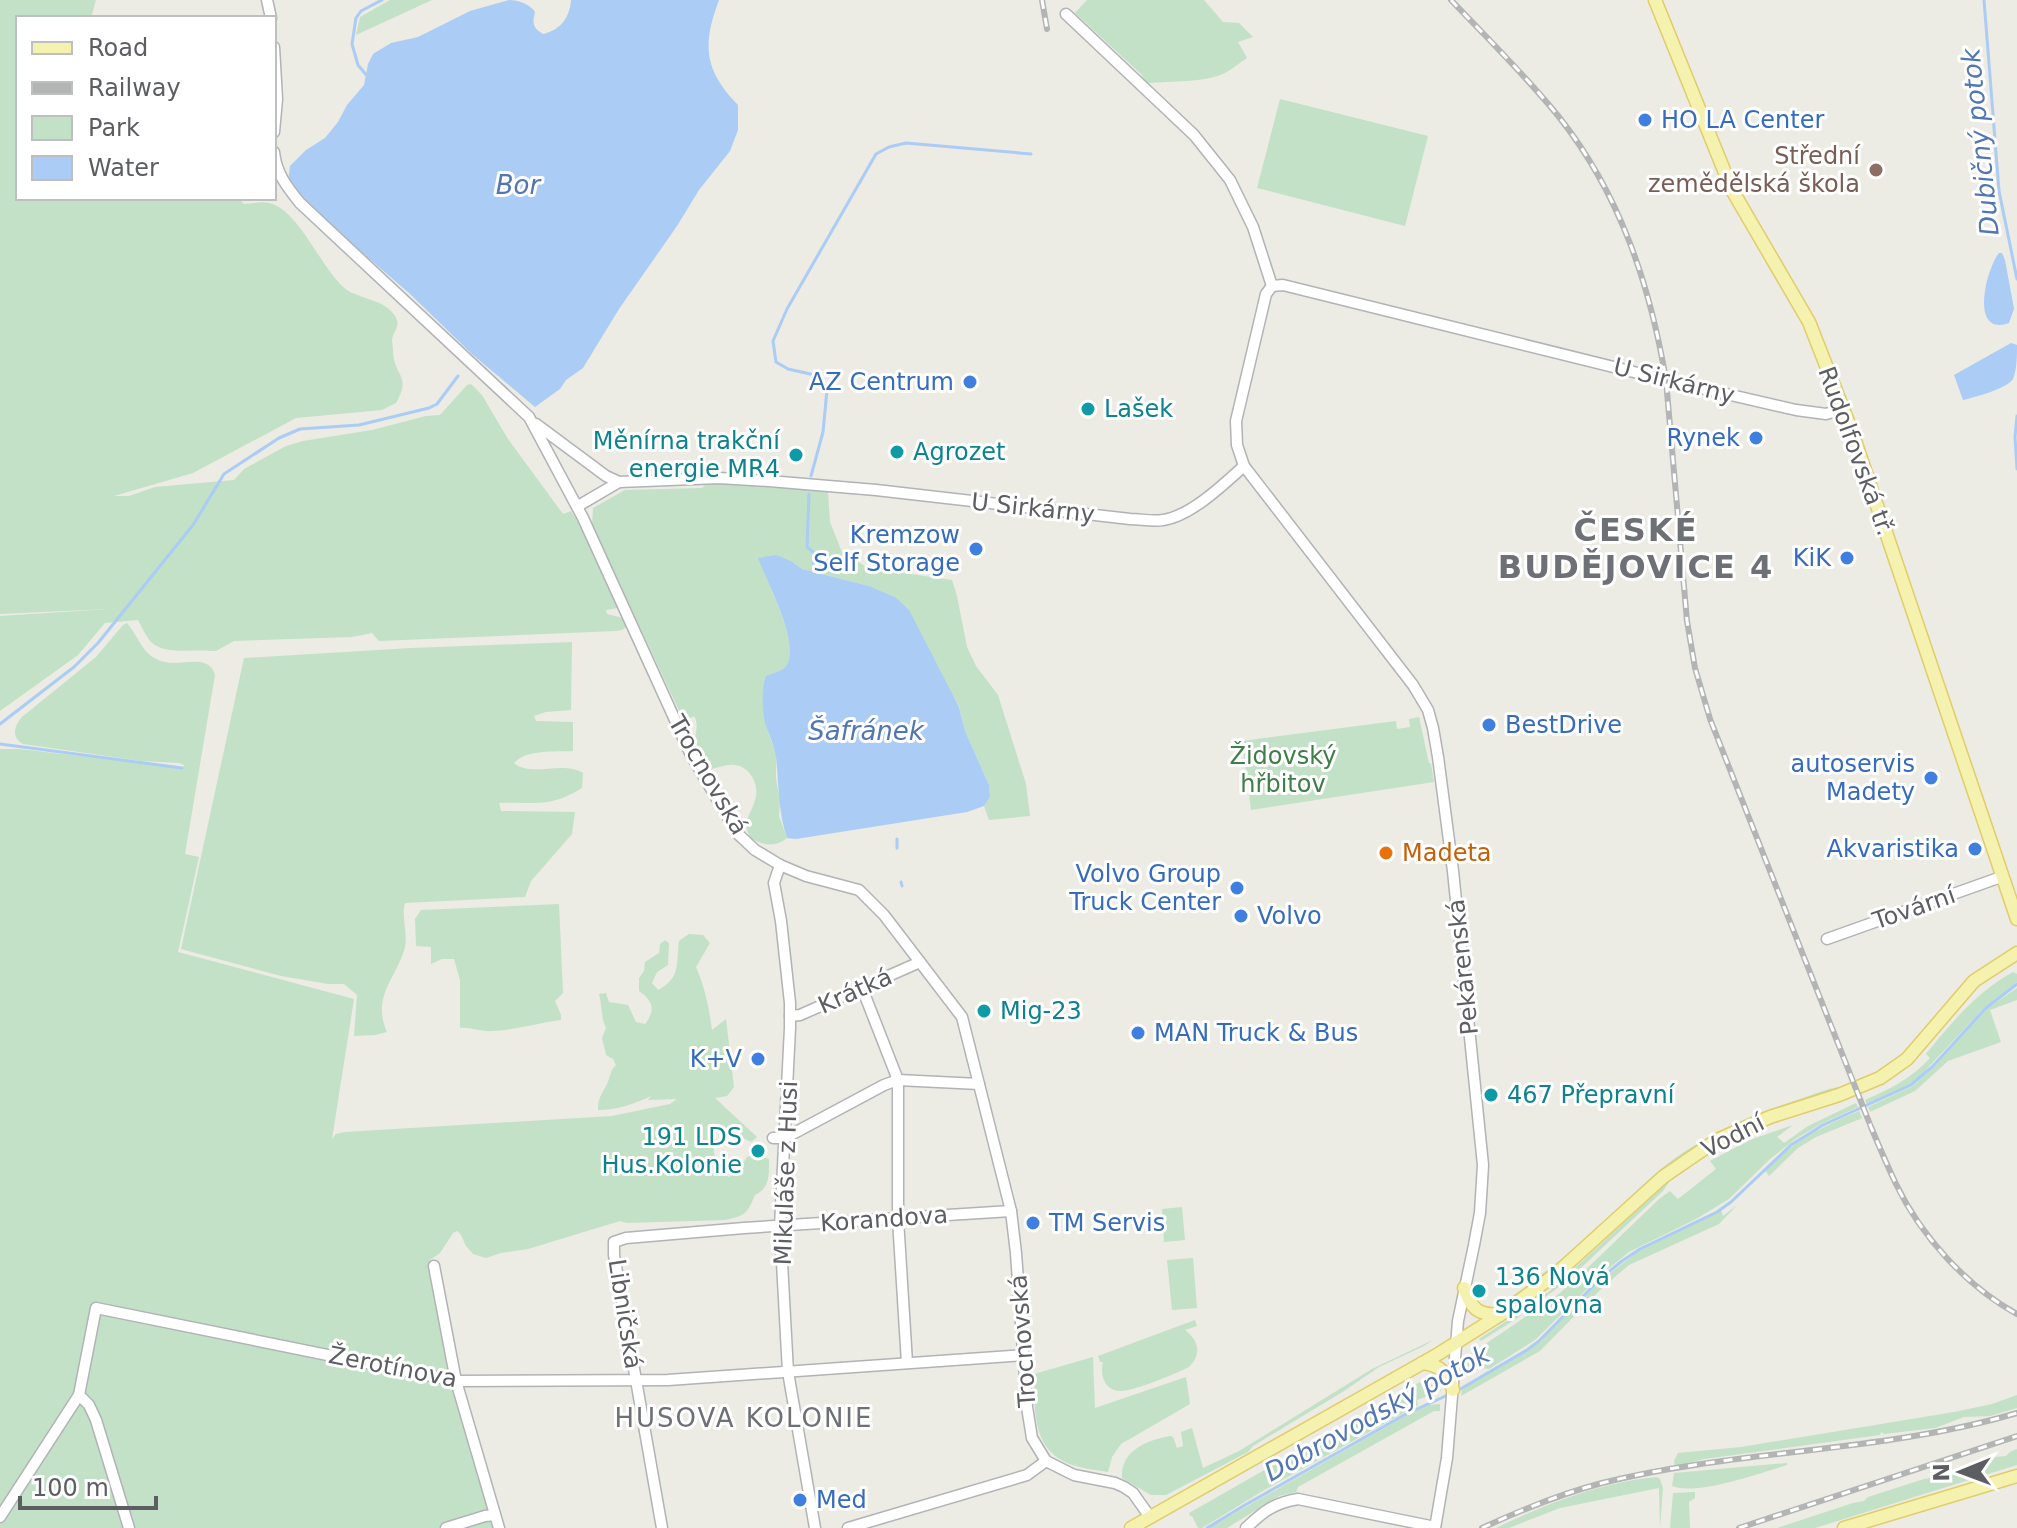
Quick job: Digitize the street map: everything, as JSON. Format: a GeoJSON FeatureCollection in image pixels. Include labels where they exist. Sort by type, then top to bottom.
{"type":"FeatureCollection","features":[{"type":"Feature","properties":{"kind":"main road","name":"Rudolfovská tř."},"geometry":{"type":"LineString","coordinates":[[1655,0],[1732,190],[1809,322],[1843,409],[2017,919]]}},
{"type":"Feature","properties":{"kind":"main road","name":"Vodní"},"geometry":{"type":"LineString","coordinates":[[1131,1528],[1422,1363],[1500,1315],[1556,1274],[1663,1177],[1717,1140],[1770,1117],[1880,1078],[1907,1059],[1974,981],[2017,953]]}},
{"type":"Feature","properties":{"kind":"main road"},"geometry":{"type":"LineString","coordinates":[[1464,1288],[1469,1302],[1479,1312],[1500,1315]]}},
{"type":"Feature","properties":{"kind":"main road"},"geometry":{"type":"LineString","coordinates":[[1422,1363],[1437,1366],[1446,1373],[1452,1387]]}},
{"type":"Feature","properties":{"kind":"main road"},"geometry":{"type":"LineString","coordinates":[[1844,1528],[1879,1522],[2017,1476]]}},
{"type":"Feature","properties":{"kind":"street"},"geometry":{"type":"LineString","coordinates":[[1066,14],[1194,135],[1230,180],[1253,227],[1272,286],[1266,294],[1236,421],[1237,445],[1244,466]]}},
{"type":"Feature","properties":{"kind":"street"},"geometry":{"type":"LineString","coordinates":[[276,82],[276,110]]}},
{"type":"Feature","properties":{"kind":"street","name":"Trocnovská"},"geometry":{"type":"LineString","coordinates":[[276,164],[284,182],[300,203],[529,417],[578,506],[691,755],[738,834],[755,850],[780,865],[806,876],[859,890],[884,915],[962,1017],[1011,1211],[1027,1407],[1032,1438],[1046,1461]]}},
{"type":"Feature","properties":{"kind":"street","name":"U Sirkárny"},"geometry":{"type":"LineString","coordinates":[[1272,286],[1311,291],[1796,410],[1826,414],[1843,409]]}},
{"type":"Feature","properties":{"kind":"street"},"geometry":{"type":"LineString","coordinates":[[529,417],[546,433],[619,482]]}},
{"type":"Feature","properties":{"kind":"street","name":"U Sirkárny"},"geometry":{"type":"LineString","coordinates":[[578,506],[619,482],[719,478],[876,490],[1130,519],[1164,520],[1213,495],[1244,466]]}},
{"type":"Feature","properties":{"kind":"street","name":"Pekárenská"},"geometry":{"type":"LineString","coordinates":[[1244,466],[1413,685],[1428,710],[1453,871],[1483,1165],[1480,1213],[1456,1342],[1447,1458],[1435,1528],[1298,1499],[1280,1502],[1262,1512],[1246,1528]]}},
{"type":"Feature","properties":{"kind":"street","name":"Mikuláše z Husi"},"geometry":{"type":"LineString","coordinates":[[780,865],[774,883],[781,921],[790,1016],[780,1226],[788,1372],[815,1528]]}},
{"type":"Feature","properties":{"kind":"street","name":"Tovární"},"geometry":{"type":"LineString","coordinates":[[1827,939],[2001,877]]}},
{"type":"Feature","properties":{"kind":"street","name":"Krátká"},"geometry":{"type":"LineString","coordinates":[[790,1016],[800,1015],[920,962]]}},
{"type":"Feature","properties":{"kind":"street"},"geometry":{"type":"LineString","coordinates":[[862,988],[898,1080],[898,1219],[907,1363]]}},
{"type":"Feature","properties":{"kind":"street"},"geometry":{"type":"LineString","coordinates":[[773,1138],[785,1138],[898,1080],[979,1084]]}},
{"type":"Feature","properties":{"kind":"street","name":"Korandova"},"geometry":{"type":"LineString","coordinates":[[614,1242],[626,1238],[1011,1211]]}},
{"type":"Feature","properties":{"kind":"street","name":"Libničská"},"geometry":{"type":"LineString","coordinates":[[614,1242],[662,1528]]}},
{"type":"Feature","properties":{"kind":"street"},"geometry":{"type":"LineString","coordinates":[[434,1266],[456,1381],[499,1528]]}},
{"type":"Feature","properties":{"kind":"street","name":"Žerotínova"},"geometry":{"type":"LineString","coordinates":[[0,1517],[79,1395],[96,1308],[456,1381],[668,1380],[1024,1355]]}},
{"type":"Feature","properties":{"kind":"street"},"geometry":{"type":"LineString","coordinates":[[79,1395],[89,1405],[96,1420],[129,1528]]}},
{"type":"Feature","properties":{"kind":"street"},"geometry":{"type":"LineString","coordinates":[[848,1528],[1027,1475],[1046,1461],[1074,1475],[1124,1487],[1133,1493],[1150,1517]]}},
{"type":"Feature","properties":{"kind":"street"},"geometry":{"type":"LineString","coordinates":[[446,1528],[495,1515]]}},
{"type":"Feature","properties":{"kind":"green space"},"geometry":{"type":"Polygon","coordinates":[[[0,0],[96,0],[92,16],[16,16],[16,200],[240,200],[244,204],[269,203],[280,208],[301,229],[347,290],[386,306],[397,319],[392,342],[394,360],[402,381],[401,394],[396,403],[382,410],[296,418],[193,473],[114,496],[129,496],[155,487],[234,480],[244,469],[286,446],[440,415],[471,384],[482,395],[508,439],[563,514],[571,511],[582,528],[618,608],[606,610],[607,614],[623,618],[628,626],[616,631],[379,641],[372,633],[352,637],[234,641],[211,651],[158,647],[150,641],[138,620],[105,623],[78,655],[0,711],[0,616],[108,609],[0,614],[0,0]]]}},
{"type":"Feature","properties":{"kind":"green space"},"geometry":{"type":"Polygon","coordinates":[[[390,0],[432,0],[356,35],[360,17],[390,0]]]}},
{"type":"Feature","properties":{"kind":"green space"},"geometry":{"type":"Polygon","coordinates":[[[1087,0],[1204,0],[1223,22],[1239,23],[1253,37],[1238,42],[1247,58],[1217,76],[1147,83],[1075,13],[1087,0]]]}},
{"type":"Feature","properties":{"kind":"green space"},"geometry":{"type":"Polygon","coordinates":[[[1280,99],[1428,136],[1405,226],[1257,188],[1280,99]]]}},
{"type":"Feature","properties":{"kind":"green space"},"geometry":{"type":"Polygon","coordinates":[[[707,483],[828,492],[830,522],[842,552],[873,571],[952,580],[967,647],[976,666],[998,695],[1026,784],[1030,816],[989,820],[984,806],[990,797],[989,785],[965,731],[959,706],[895,597],[869,586],[802,569],[791,561],[759,558],[789,641],[788,664],[778,672],[766,725],[776,755],[779,816],[787,838],[769,844],[750,838],[745,824],[756,795],[753,778],[746,769],[735,765],[709,770],[702,762],[695,744],[696,720],[694,716],[689,719],[682,717],[592,525],[593,508],[625,490],[702,488],[707,483]]]}},
{"type":"Feature","properties":{"kind":"green space"},"geometry":{"type":"Polygon","coordinates":[[[127,623],[142,646],[157,660],[201,662],[212,668],[215,675],[185,854],[199,857],[178,952],[354,999],[332,1139],[336,1134],[345,1132],[612,1116],[670,1104],[677,1099],[648,1100],[651,1096],[625,1106],[598,1110],[601,1096],[616,1065],[606,1055],[602,1038],[606,1028],[599,994],[606,993],[609,1002],[628,1005],[636,1022],[645,1024],[652,1010],[650,1002],[639,991],[639,978],[645,962],[659,953],[660,944],[665,940],[669,943],[668,965],[657,972],[652,983],[658,990],[674,975],[679,941],[689,934],[703,935],[710,943],[696,967],[712,1030],[726,1019],[734,1087],[727,1096],[715,1098],[757,1137],[751,1142],[725,1129],[714,1129],[715,1156],[720,1168],[729,1177],[737,1172],[747,1157],[752,1155],[769,1159],[766,1185],[755,1195],[747,1210],[725,1220],[620,1221],[528,1249],[486,1258],[473,1254],[457,1231],[440,1253],[430,1260],[497,1528],[0,1528],[0,749],[183,768],[184,765],[179,763],[141,761],[23,744],[15,735],[22,717],[96,657],[127,623]]]}},
{"type":"Feature","properties":{"kind":"green space"},"geometry":{"type":"Polygon","coordinates":[[[572,642],[571,710],[534,716],[536,721],[573,722],[573,751],[533,753],[514,763],[529,769],[575,769],[583,773],[582,788],[550,801],[499,803],[501,811],[575,812],[572,834],[531,881],[525,897],[405,903],[405,947],[382,1008],[387,1032],[354,1036],[357,995],[344,984],[281,976],[181,949],[244,658],[572,642]]]}},
{"type":"Feature","properties":{"kind":"green space","name":"Židovský hřbitov"},"geometry":{"type":"Polygon","coordinates":[[[1419,717],[1434,782],[1251,810],[1242,741],[1396,721],[1397,729],[1410,727],[1409,719],[1419,717]]]}},
{"type":"Feature","properties":{"kind":"green space"},"geometry":{"type":"Polygon","coordinates":[[[559,904],[563,993],[555,1001],[561,1020],[501,1030],[460,1028],[460,980],[454,959],[442,959],[431,964],[431,947],[416,946],[415,919],[421,910],[559,904]]]}},
{"type":"Feature","properties":{"kind":"green space"},"geometry":{"type":"Polygon","coordinates":[[[2013,972],[2017,974],[2017,982],[1985,1007],[1919,1077],[1867,1105],[1865,1100],[1900,1083],[1922,1066],[1930,1058],[1926,1054],[1965,1009],[2013,972]]]}},
{"type":"Feature","properties":{"kind":"green space"},"geometry":{"type":"Polygon","coordinates":[[[2017,988],[2017,1000],[1990,1010],[2001,1042],[1948,1061],[1915,1091],[1870,1112],[1868,1107],[1913,1086],[1988,1008],[2017,988]]]}},
{"type":"Feature","properties":{"kind":"green space"},"geometry":{"type":"Polygon","coordinates":[[[1849,1086],[1725,1131],[1555,1268],[1494,1309],[1558,1261],[1662,1168],[1693,1146],[1761,1113],[1836,1087],[1849,1086]]]}},
{"type":"Feature","properties":{"kind":"green space"},"geometry":{"type":"Polygon","coordinates":[[[1856,1103],[1858,1107],[1797,1138],[1729,1199],[1629,1252],[1597,1278],[1590,1272],[1587,1275],[1594,1282],[1535,1340],[1489,1369],[1469,1372],[1465,1361],[1472,1353],[1555,1297],[1659,1199],[1670,1191],[1678,1199],[1716,1169],[1710,1161],[1750,1140],[1793,1125],[1777,1137],[1784,1143],[1808,1126],[1856,1103]]]}},
{"type":"Feature","properties":{"kind":"green space"},"geometry":{"type":"Polygon","coordinates":[[[1859,1111],[1862,1118],[1798,1148],[1769,1176],[1765,1170],[1797,1143],[1859,1111]]]}},
{"type":"Feature","properties":{"kind":"green space"},"geometry":{"type":"Polygon","coordinates":[[[1671,1179],[1663,1191],[1568,1280],[1516,1319],[1481,1341],[1479,1339],[1551,1290],[1671,1179]]]}},
{"type":"Feature","properties":{"kind":"green space"},"geometry":{"type":"Polygon","coordinates":[[[1737,1205],[1719,1224],[1629,1265],[1604,1286],[1600,1281],[1640,1250],[1721,1210],[1723,1216],[1737,1205]]]}},
{"type":"Feature","properties":{"kind":"green space"},"geometry":{"type":"Polygon","coordinates":[[[1182,1207],[1185,1240],[1164,1242],[1162,1209],[1182,1207]]]}},
{"type":"Feature","properties":{"kind":"green space"},"geometry":{"type":"Polygon","coordinates":[[[1193,1258],[1197,1308],[1172,1310],[1167,1260],[1193,1258]]]}},
{"type":"Feature","properties":{"kind":"green space"},"geometry":{"type":"Polygon","coordinates":[[[1597,1283],[1602,1288],[1540,1351],[1461,1396],[1468,1385],[1540,1342],[1597,1283]]]}},
{"type":"Feature","properties":{"kind":"green space"},"geometry":{"type":"Polygon","coordinates":[[[1195,1320],[1197,1326],[1185,1330],[1197,1348],[1196,1357],[1189,1367],[1126,1391],[1107,1385],[1102,1372],[1103,1362],[1098,1356],[1195,1320]]]}},
{"type":"Feature","properties":{"kind":"green space"},"geometry":{"type":"Polygon","coordinates":[[[1433,1340],[1379,1367],[1248,1452],[1166,1495],[1151,1495],[1122,1478],[1125,1461],[1137,1448],[1170,1436],[1177,1448],[1183,1446],[1181,1432],[1192,1428],[1203,1468],[1239,1451],[1372,1369],[1433,1340]]]}},
{"type":"Feature","properties":{"kind":"green space"},"geometry":{"type":"Polygon","coordinates":[[[1093,1357],[1095,1408],[1186,1377],[1190,1404],[1121,1444],[1112,1457],[1108,1472],[1061,1460],[1043,1441],[1036,1416],[1034,1374],[1093,1357]]]}},
{"type":"Feature","properties":{"kind":"green space"},"geometry":{"type":"Polygon","coordinates":[[[1433,1379],[1441,1391],[1417,1400],[1418,1405],[1202,1528],[1198,1528],[1190,1516],[1189,1513],[1291,1455],[1318,1447],[1337,1436],[1420,1382],[1424,1389],[1434,1383],[1433,1379]]]}},
{"type":"Feature","properties":{"kind":"green space"},"geometry":{"type":"Polygon","coordinates":[[[2017,1395],[2017,1408],[1990,1416],[1964,1417],[1935,1428],[1881,1432],[1880,1435],[1704,1459],[1675,1467],[1678,1453],[1741,1447],[1954,1412],[2017,1395]]]}},
{"type":"Feature","properties":{"kind":"green space"},"geometry":{"type":"Polygon","coordinates":[[[1440,1404],[1440,1411],[1434,1411],[1298,1487],[1296,1492],[1279,1496],[1227,1528],[1209,1528],[1416,1410],[1440,1404]]]}},
{"type":"Feature","properties":{"kind":"green space"},"geometry":{"type":"Polygon","coordinates":[[[2017,1449],[2017,1465],[1815,1528],[1777,1528],[1946,1472],[2006,1456],[2017,1449]]]}},
{"type":"Feature","properties":{"kind":"green space"},"geometry":{"type":"Polygon","coordinates":[[[1787,1463],[1712,1486],[1672,1486],[1674,1473],[1787,1463]]]}},
{"type":"Feature","properties":{"kind":"green space"},"geometry":{"type":"Polygon","coordinates":[[[1657,1477],[1663,1488],[1660,1528],[1659,1488],[1560,1508],[1509,1528],[1496,1528],[1574,1495],[1657,1477]]]}},
{"type":"Feature","properties":{"kind":"green space"},"geometry":{"type":"Polygon","coordinates":[[[1695,1492],[1695,1498],[1689,1502],[1690,1528],[1670,1528],[1673,1493],[1695,1492]]]}},
{"type":"Feature","properties":{"kind":"water","name":"Bor"},"geometry":{"type":"Polygon","coordinates":[[[509,0],[524,3],[533,9],[534,25],[543,34],[563,22],[571,0],[719,0],[710,30],[709,56],[718,80],[738,105],[738,130],[730,151],[699,190],[583,368],[535,407],[473,355],[288,182],[290,166],[306,150],[325,138],[364,85],[373,54],[391,43],[418,37],[470,11],[509,0]]]}},
{"type":"Feature","properties":{"kind":"water"},"geometry":{"type":"Polygon","coordinates":[[[1999,253],[2005,260],[2014,309],[2009,323],[1997,325],[1989,320],[1984,299],[1989,273],[1999,253]]]}},
{"type":"Feature","properties":{"kind":"water"},"geometry":{"type":"Polygon","coordinates":[[[2011,343],[2017,345],[2013,379],[1997,389],[1963,400],[1954,375],[2011,343]]]}},
{"type":"Feature","properties":{"kind":"water","name":"Šafránek"},"geometry":{"type":"Polygon","coordinates":[[[776,555],[802,569],[869,586],[895,597],[909,610],[959,707],[965,731],[989,785],[990,797],[984,806],[967,812],[787,838],[780,808],[776,757],[765,721],[763,701],[766,676],[784,668],[790,652],[780,610],[758,558],[776,555]]]}},
{"type":"Feature","properties":{"kind":"waterway"},"geometry":{"type":"LineString","coordinates":[[368,77],[358,65],[352,44],[356,18],[361,11],[382,0]]}},
{"type":"Feature","properties":{"kind":"waterway","name":"Dubičný potok"},"geometry":{"type":"LineString","coordinates":[[1984,0],[1999,191],[2017,279]]}},
{"type":"Feature","properties":{"kind":"waterway"},"geometry":{"type":"LineString","coordinates":[[811,476],[823,432],[827,390],[824,382],[815,375],[788,369],[776,362],[773,341],[787,309],[876,154],[906,143],[1031,154]]}},
{"type":"Feature","properties":{"kind":"waterway"},"geometry":{"type":"LineString","coordinates":[[0,724],[74,667],[98,643],[193,525],[224,474],[279,438],[300,429],[359,425],[429,408],[437,404],[458,376]]}},
{"type":"Feature","properties":{"kind":"waterway","name":"Dubičný potok"},"geometry":{"type":"LineString","coordinates":[[2017,416],[2017,469]]}},
{"type":"Feature","properties":{"kind":"waterway"},"geometry":{"type":"LineString","coordinates":[[809,494],[807,547],[814,553],[813,575]]}},
{"type":"Feature","properties":{"kind":"waterway"},"geometry":{"type":"LineString","coordinates":[[0,744],[182,768]]}},
{"type":"Feature","properties":{"kind":"waterway"},"geometry":{"type":"LineString","coordinates":[[897,839],[897,848]]}},
{"type":"Feature","properties":{"kind":"waterway"},"geometry":{"type":"LineString","coordinates":[[901,882],[902,886]]}},
{"type":"Feature","properties":{"kind":"waterway","name":"Dobrovodský potok"},"geometry":{"type":"LineString","coordinates":[[1457,1391],[1539,1341],[1622,1261],[1731,1202],[1791,1145],[1823,1125],[1911,1085],[1933,1066],[1986,1008],[2017,984]]}},
{"type":"Feature","properties":{"kind":"waterway","name":"Dobrovodský potok"},"geometry":{"type":"LineString","coordinates":[[1207,1528],[1406,1414],[1450,1394]]}},
{"type":"Feature","properties":{"kind":"railway"},"geometry":{"type":"LineString","coordinates":[[1042,0],[1047,29]]}},
{"type":"Feature","properties":{"kind":"railway"},"geometry":{"type":"LineString","coordinates":[[1451,0],[1559,117],[1599,177],[1615,209],[1641,275],[1666,380],[1687,621],[1695,668],[1710,719],[1896,1184],[1918,1222],[1947,1258],[1980,1289],[2017,1314]]}},
{"type":"Feature","properties":{"kind":"railway"},"geometry":{"type":"LineString","coordinates":[[1482,1528],[1571,1492],[1653,1472],[1914,1436],[2017,1413]]}},
{"type":"Feature","properties":{"kind":"railway"},"geometry":{"type":"LineString","coordinates":[[1739,1528],[2017,1436]]}},
{"type":"Feature","properties":{"kind":"place","name":"HO LA Center"},"geometry":{"type":"Point","coordinates":[1645,120]}},
{"type":"Feature","properties":{"kind":"place","name":"Střední zemědělská škola"},"geometry":{"type":"Point","coordinates":[1876,170]}},
{"type":"Feature","properties":{"kind":"place","name":"AZ Centrum"},"geometry":{"type":"Point","coordinates":[970,382]}},
{"type":"Feature","properties":{"kind":"place","name":"Lašek"},"geometry":{"type":"Point","coordinates":[1088,409]}},
{"type":"Feature","properties":{"kind":"place","name":"Rynek"},"geometry":{"type":"Point","coordinates":[1756,438]}},
{"type":"Feature","properties":{"kind":"place","name":"Agrozet"},"geometry":{"type":"Point","coordinates":[897,452]}},
{"type":"Feature","properties":{"kind":"place","name":"Měnírna trakční energie MR4"},"geometry":{"type":"Point","coordinates":[796,455]}},
{"type":"Feature","properties":{"kind":"place","name":"Kremzow Self Storage"},"geometry":{"type":"Point","coordinates":[976,549]}},
{"type":"Feature","properties":{"kind":"place","name":"KiK"},"geometry":{"type":"Point","coordinates":[1847,558]}},
{"type":"Feature","properties":{"kind":"place","name":"BestDrive"},"geometry":{"type":"Point","coordinates":[1489,725]}},
{"type":"Feature","properties":{"kind":"place","name":"autoservis Madety"},"geometry":{"type":"Point","coordinates":[1931,778]}},
{"type":"Feature","properties":{"kind":"place","name":"Akvaristika"},"geometry":{"type":"Point","coordinates":[1975,849]}},
{"type":"Feature","properties":{"kind":"place","name":"Madeta"},"geometry":{"type":"Point","coordinates":[1386,853]}},
{"type":"Feature","properties":{"kind":"place","name":"Volvo Group Truck Center"},"geometry":{"type":"Point","coordinates":[1237,888]}},
{"type":"Feature","properties":{"kind":"place","name":"Volvo"},"geometry":{"type":"Point","coordinates":[1241,916]}},
{"type":"Feature","properties":{"kind":"place","name":"Mig-23"},"geometry":{"type":"Point","coordinates":[984,1011]}},
{"type":"Feature","properties":{"kind":"place","name":"MAN Truck & Bus"},"geometry":{"type":"Point","coordinates":[1138,1033]}},
{"type":"Feature","properties":{"kind":"place","name":"K+V"},"geometry":{"type":"Point","coordinates":[758,1059]}},
{"type":"Feature","properties":{"kind":"place","name":"467 Přepravní"},"geometry":{"type":"Point","coordinates":[1491,1095]}},
{"type":"Feature","properties":{"kind":"place","name":"191 LDS Hus.Kolonie"},"geometry":{"type":"Point","coordinates":[758,1151]}},
{"type":"Feature","properties":{"kind":"place","name":"TM Servis"},"geometry":{"type":"Point","coordinates":[1033,1223]}},
{"type":"Feature","properties":{"kind":"place","name":"136 Nová spalovna"},"geometry":{"type":"Point","coordinates":[1479,1291]}},
{"type":"Feature","properties":{"kind":"place","name":"Med"},"geometry":{"type":"Point","coordinates":[800,1500]}},
{"type":"Feature","properties":{"kind":"district","name":"ČESKÉ BUDĚJOVICE 4"},"geometry":{"type":"Point","coordinates":[1636,548]}},
{"type":"Feature","properties":{"kind":"district","name":"HUSOVA KOLONIE"},"geometry":{"type":"Point","coordinates":[744,1418]}}]}
